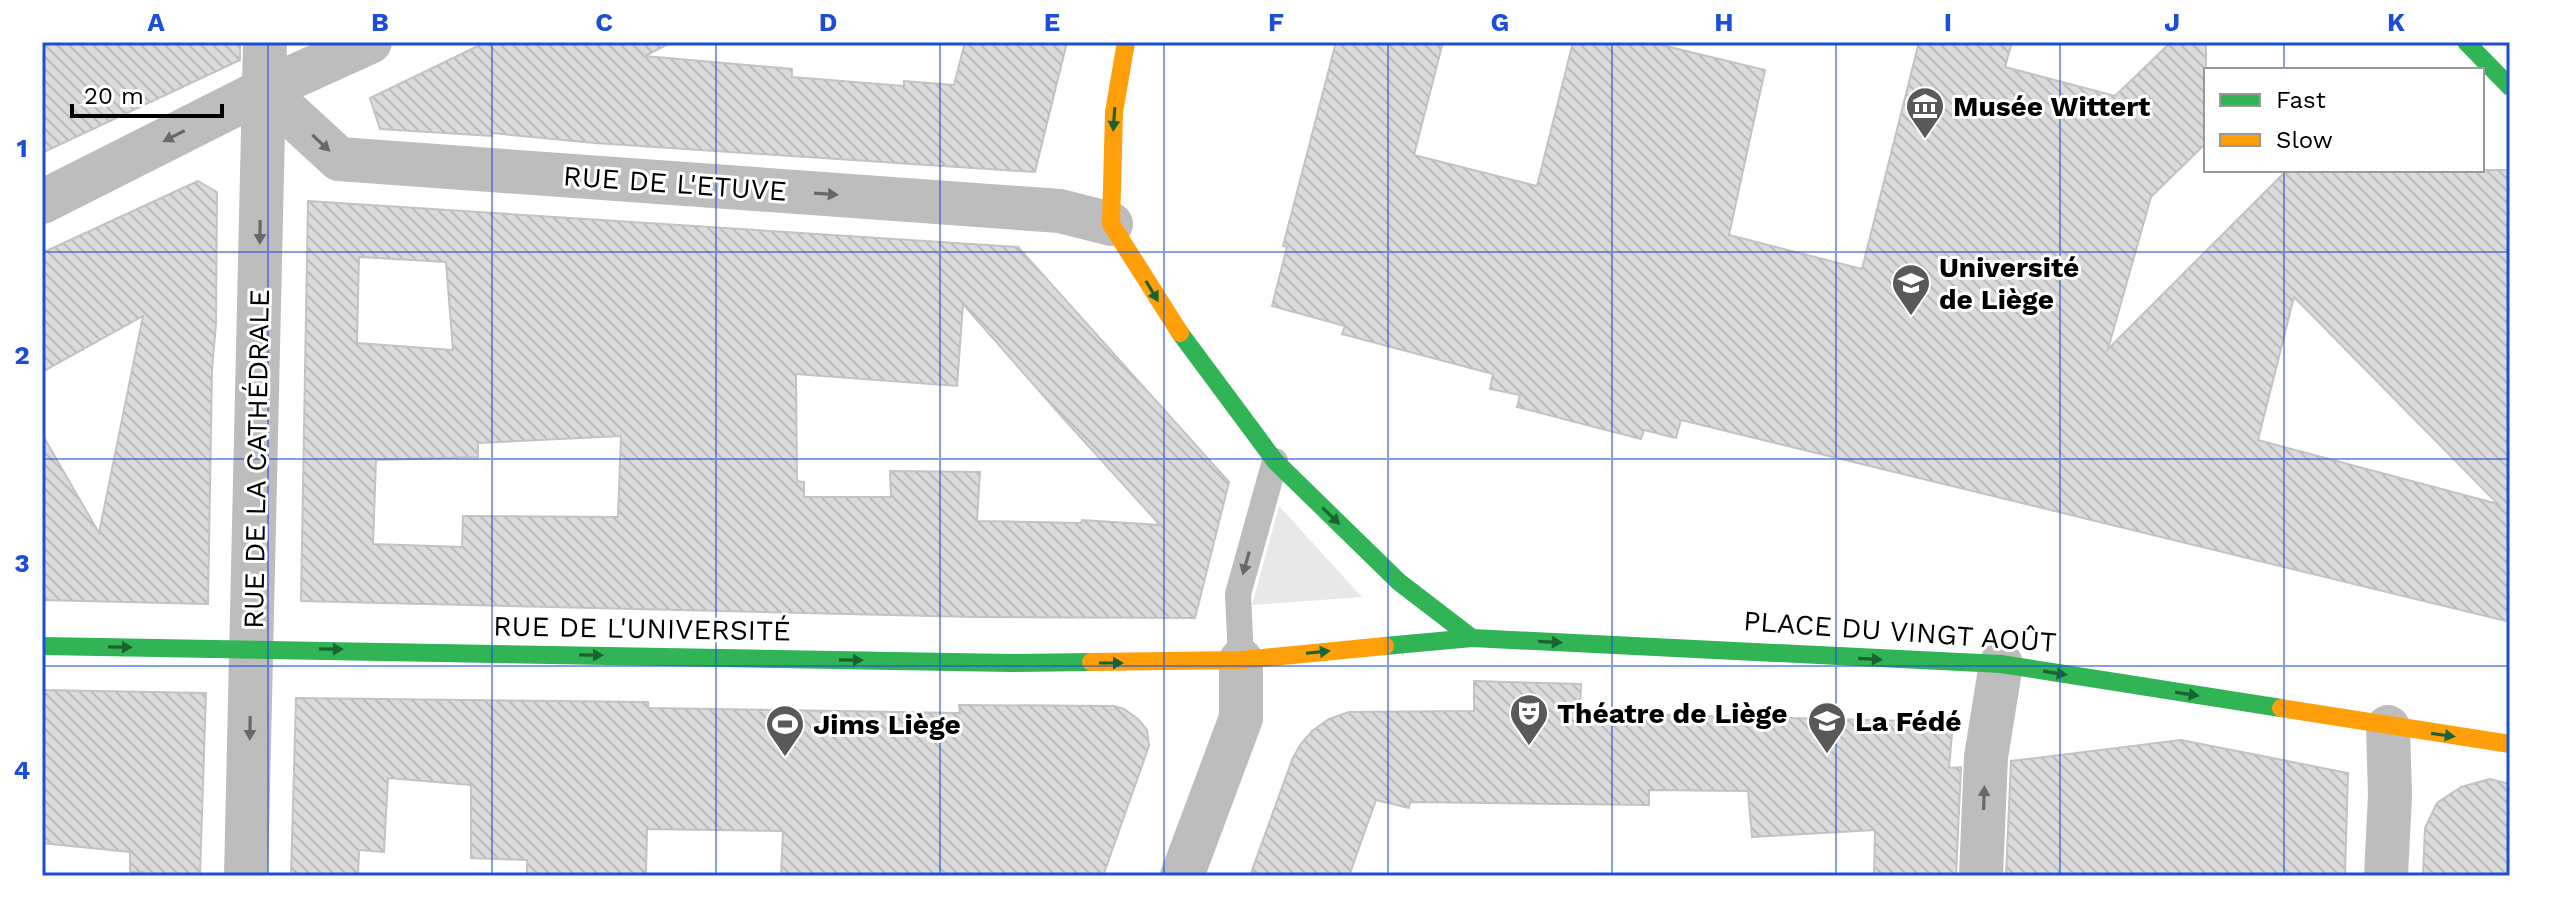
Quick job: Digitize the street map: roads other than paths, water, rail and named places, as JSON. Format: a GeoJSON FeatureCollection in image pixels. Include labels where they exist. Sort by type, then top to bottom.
{"type":"FeatureCollection","features":[{"type":"Feature","properties":{"kind":"street","name":"RUE DE LA CATHÉDRALE"},"geometry":{"type":"LineString","coordinates":[[246,876],[265,42]]}},
{"type":"Feature","properties":{"kind":"street"},"geometry":{"type":"LineString","coordinates":[[42,202],[264,90],[370,42]]}},
{"type":"Feature","properties":{"kind":"street"},"geometry":{"type":"LineString","coordinates":[[1126,42],[1114,112],[1111,224],[1164,311],[1275,461],[1399,582],[1472,638]]}},
{"type":"Feature","properties":{"kind":"street"},"geometry":{"type":"LineString","coordinates":[[2466,42],[2510,87]]}},
{"type":"Feature","properties":{"kind":"street","name":"RUE DE L'ETUVE"},"geometry":{"type":"LineString","coordinates":[[264,90],[339,159],[1060,211],[1111,224]]}},
{"type":"Feature","properties":{"kind":"street","name":"PLACE DU VINGT AOÛT"},"geometry":{"type":"LineString","coordinates":[[1241,660],[1472,638],[2001,664],[2510,744]]}},
{"type":"Feature","properties":{"kind":"street","name":"RUE DE L'UNIVERSITÉ"},"geometry":{"type":"LineString","coordinates":[[42,646],[1011,663],[1241,660]]}},
{"type":"Feature","properties":{"kind":"street"},"geometry":{"type":"LineString","coordinates":[[1182,876],[1241,718],[1241,660]]}},
{"type":"Feature","properties":{"kind":"street"},"geometry":{"type":"LineString","coordinates":[[1981,876],[1986,757],[2001,664]]}},
{"type":"Feature","properties":{"kind":"street"},"geometry":{"type":"LineString","coordinates":[[2386,876],[2390,795],[2388,727]]}},
{"type":"Feature","properties":{"kind":"lane"},"geometry":{"type":"LineString","coordinates":[[1241,660],[1238,594],[1275,461]]}},
{"type":"Feature","properties":{"kind":"place","name":"Musée Wittert"},"geometry":{"type":"Point","coordinates":[1925,140]}},
{"type":"Feature","properties":{"kind":"place","name":"Université de Liège"},"geometry":{"type":"Point","coordinates":[1911,317]}},
{"type":"Feature","properties":{"kind":"place","name":"Théatre de Liège"},"geometry":{"type":"Point","coordinates":[1529,747]}},
{"type":"Feature","properties":{"kind":"place","name":"La Fédé"},"geometry":{"type":"Point","coordinates":[1827,755]}},
{"type":"Feature","properties":{"kind":"place","name":"Jims Liège"},"geometry":{"type":"Point","coordinates":[785,758]}}]}
